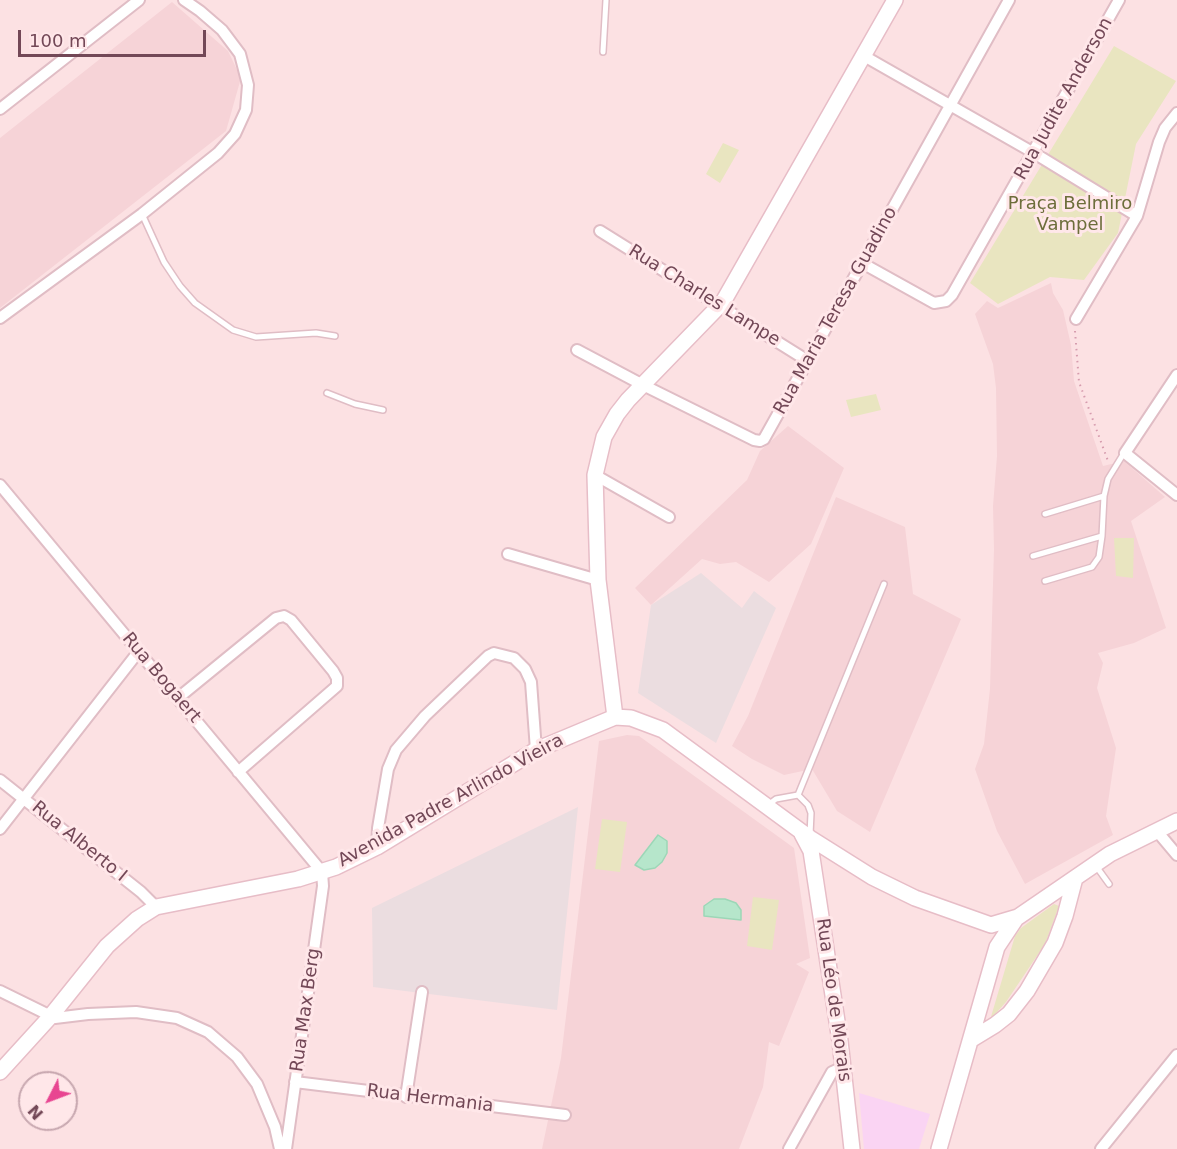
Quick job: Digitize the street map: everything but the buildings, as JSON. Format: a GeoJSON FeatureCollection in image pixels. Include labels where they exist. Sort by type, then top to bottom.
{"type":"FeatureCollection","features":[{"type":"Feature","properties":{"kind":"main road"},"geometry":{"type":"LineString","coordinates":[[767,806],[663,730],[631,718],[615,717],[598,580],[595,475],[604,436],[617,414],[720,306],[895,0]]}},
{"type":"Feature","properties":{"kind":"main road","name":"Avenida Padre Arlindo Vieira"},"geometry":{"type":"LineString","coordinates":[[0,1072],[50,1017],[107,946],[137,919],[156,908],[322,872],[377,847],[536,750],[615,717]]}},
{"type":"Feature","properties":{"kind":"main road","name":"Rua Léo de Morais"},"geometry":{"type":"LineString","coordinates":[[767,806],[794,826],[811,844],[843,1067],[852,1149]]}},
{"type":"Feature","properties":{"kind":"main road"},"geometry":{"type":"LineString","coordinates":[[811,844],[915,898],[991,925],[1018,917],[1110,854],[1177,821]]}},
{"type":"Feature","properties":{"kind":"main road"},"geometry":{"type":"LineString","coordinates":[[972,1039],[1009,1014],[1027,991],[1055,943],[1065,916],[1074,878]]}},
{"type":"Feature","properties":{"kind":"main road"},"geometry":{"type":"LineString","coordinates":[[939,1149],[997,947],[1018,917]]}},
{"type":"Feature","properties":{"kind":"main road"},"geometry":{"type":"LineString","coordinates":[[991,925],[997,947]]}},
{"type":"Feature","properties":{"kind":"street"},"geometry":{"type":"LineString","coordinates":[[0,109],[140,0]]}},
{"type":"Feature","properties":{"kind":"street"},"geometry":{"type":"LineString","coordinates":[[0,318],[142,214],[218,153],[235,134],[246,110],[248,85],[240,54],[222,30],[184,0]]}},
{"type":"Feature","properties":{"kind":"street","name":"Rua Maria Teresa Guadino"},"geometry":{"type":"LineString","coordinates":[[577,350],[643,385],[760,441],[766,437],[1009,0]]}},
{"type":"Feature","properties":{"kind":"street","name":"Rua Judite Anderson"},"geometry":{"type":"LineString","coordinates":[[862,263],[923,298],[934,303],[946,302],[957,290],[1119,0]]}},
{"type":"Feature","properties":{"kind":"street"},"geometry":{"type":"LineString","coordinates":[[864,56],[1034,153],[1137,216]]}},
{"type":"Feature","properties":{"kind":"street"},"geometry":{"type":"LineString","coordinates":[[1076,319],[1137,216],[1159,142],[1165,128],[1177,113]]}},
{"type":"Feature","properties":{"kind":"street","name":"Rua Charles Lampe"},"geometry":{"type":"LineString","coordinates":[[600,231],[807,361]]}},
{"type":"Feature","properties":{"kind":"street"},"geometry":{"type":"LineString","coordinates":[[1177,375],[1125,453],[1177,495]]}},
{"type":"Feature","properties":{"kind":"street"},"geometry":{"type":"LineString","coordinates":[[595,475],[669,517]]}},
{"type":"Feature","properties":{"kind":"street","name":"Rua Bogaert"},"geometry":{"type":"LineString","coordinates":[[0,485],[322,872]]}},
{"type":"Feature","properties":{"kind":"street"},"geometry":{"type":"LineString","coordinates":[[508,554],[598,580]]}},
{"type":"Feature","properties":{"kind":"street"},"geometry":{"type":"LineString","coordinates":[[178,698],[276,618],[284,616],[291,620],[333,671],[337,678],[337,686],[332,692],[238,772]]}},
{"type":"Feature","properties":{"kind":"street"},"geometry":{"type":"LineString","coordinates":[[0,829],[139,651]]}},
{"type":"Feature","properties":{"kind":"street"},"geometry":{"type":"LineString","coordinates":[[377,847],[388,769],[396,750],[425,716],[488,656],[494,653],[514,658],[525,669],[531,682],[536,750]]}},
{"type":"Feature","properties":{"kind":"street","name":"Rua Alberto I"},"geometry":{"type":"LineString","coordinates":[[0,780],[141,892],[156,908]]}},
{"type":"Feature","properties":{"kind":"street"},"geometry":{"type":"LineString","coordinates":[[1156,830],[1177,855]]}},
{"type":"Feature","properties":{"kind":"street","name":"Rua Max Berg"},"geometry":{"type":"LineString","coordinates":[[286,1149],[323,886],[322,872]]}},
{"type":"Feature","properties":{"kind":"street"},"geometry":{"type":"LineString","coordinates":[[0,991],[50,1017],[136,1012],[177,1018],[208,1032],[237,1057],[257,1084],[280,1149]]}},
{"type":"Feature","properties":{"kind":"street"},"geometry":{"type":"LineString","coordinates":[[406,1097],[422,992]]}},
{"type":"Feature","properties":{"kind":"street"},"geometry":{"type":"LineString","coordinates":[[1101,1149],[1177,1055]]}},
{"type":"Feature","properties":{"kind":"street"},"geometry":{"type":"LineString","coordinates":[[789,1149],[832,1072],[843,1067]]}},
{"type":"Feature","properties":{"kind":"street","name":"Rua Hermania"},"geometry":{"type":"LineString","coordinates":[[296,1082],[565,1115]]}},
{"type":"Feature","properties":{"kind":"lane"},"geometry":{"type":"LineString","coordinates":[[603,52],[606,0]]}},
{"type":"Feature","properties":{"kind":"lane"},"geometry":{"type":"LineString","coordinates":[[142,214],[164,262],[180,286],[195,303],[233,330],[256,337],[316,333],[335,336]]}},
{"type":"Feature","properties":{"kind":"lane"},"geometry":{"type":"LineString","coordinates":[[327,393],[355,404],[383,410]]}},
{"type":"Feature","properties":{"kind":"lane"},"geometry":{"type":"LineString","coordinates":[[1045,581],[1092,567],[1099,557],[1107,479],[1125,453]]}},
{"type":"Feature","properties":{"kind":"lane"},"geometry":{"type":"LineString","coordinates":[[1045,514],[1104,496]]}},
{"type":"Feature","properties":{"kind":"lane"},"geometry":{"type":"LineString","coordinates":[[1033,556],[1102,536]]}},
{"type":"Feature","properties":{"kind":"lane"},"geometry":{"type":"LineString","coordinates":[[798,795],[884,584]]}},
{"type":"Feature","properties":{"kind":"lane"},"geometry":{"type":"LineString","coordinates":[[767,806],[776,799],[798,795]]}},
{"type":"Feature","properties":{"kind":"lane"},"geometry":{"type":"LineString","coordinates":[[798,795],[808,805],[811,813],[811,844]]}},
{"type":"Feature","properties":{"kind":"lane"},"geometry":{"type":"LineString","coordinates":[[1095,864],[1109,884]]}},
{"type":"Feature","properties":{"kind":"path"},"geometry":{"type":"LineString","coordinates":[[1076,319],[1074,338],[1079,382],[1099,440],[1108,461],[1125,453]]}},
{"type":"Feature","properties":{"kind":"shaded area"},"geometry":{"type":"Polygon","coordinates":[[[172,2],[228,51],[241,78],[226,131],[0,308],[0,138],[172,2]]]}},
{"type":"Feature","properties":{"kind":"shaded area"},"geometry":{"type":"Polygon","coordinates":[[[1051,283],[1053,293],[1063,310],[1071,345],[1074,381],[1103,466],[1124,461],[1165,497],[1131,521],[1166,628],[1134,643],[1098,653],[1103,663],[1097,688],[1116,748],[1106,816],[1113,835],[1025,884],[997,831],[975,769],[984,744],[990,689],[993,506],[997,456],[996,388],[993,364],[975,314],[987,301],[998,308],[1051,283]]]}},
{"type":"Feature","properties":{"kind":"shaded area"},"geometry":{"type":"Polygon","coordinates":[[[788,426],[844,468],[811,544],[769,582],[736,562],[720,564],[702,559],[651,605],[635,588],[747,480],[760,451],[788,426]]]}},
{"type":"Feature","properties":{"kind":"shaded area"},"geometry":{"type":"Polygon","coordinates":[[[836,497],[905,527],[913,594],[961,619],[870,832],[837,811],[812,769],[784,775],[732,746],[748,716],[836,497]]]}},
{"type":"Feature","properties":{"kind":"shaded area"},"geometry":{"type":"Polygon","coordinates":[[[701,573],[742,608],[754,591],[776,608],[716,743],[638,693],[651,605],[701,573]]]}},
{"type":"Feature","properties":{"kind":"shaded area"},"geometry":{"type":"Polygon","coordinates":[[[627,735],[639,736],[794,848],[810,958],[796,964],[809,972],[779,1046],[769,1042],[763,1087],[739,1149],[542,1149],[561,1058],[599,741],[627,735]]]}},
{"type":"Feature","properties":{"kind":"shaded area"},"geometry":{"type":"Polygon","coordinates":[[[578,807],[557,1010],[373,987],[372,908],[578,807]]]}},
{"type":"Feature","properties":{"kind":"shaded area"},"geometry":{"type":"Polygon","coordinates":[[[658,835],[667,841],[667,853],[662,862],[655,868],[644,870],[635,865],[658,835]]]}},
{"type":"Feature","properties":{"kind":"shaded area"},"geometry":{"type":"Polygon","coordinates":[[[714,899],[725,899],[736,903],[741,910],[741,920],[704,916],[704,906],[714,899]]]}},
{"type":"Feature","properties":{"kind":"shaded area"},"geometry":{"type":"Polygon","coordinates":[[[859,1093],[930,1114],[919,1149],[864,1149],[859,1093]]]}},
{"type":"Feature","properties":{"kind":"green space","name":"Praça Belmiro Vampel"},"geometry":{"type":"Polygon","coordinates":[[[1114,46],[1176,81],[1136,144],[1118,233],[1084,280],[1050,277],[998,304],[970,283],[1114,46]]]}},
{"type":"Feature","properties":{"kind":"green space"},"geometry":{"type":"Polygon","coordinates":[[[723,143],[739,150],[720,183],[706,174],[723,143]]]}},
{"type":"Feature","properties":{"kind":"green space"},"geometry":{"type":"Polygon","coordinates":[[[876,394],[881,410],[851,417],[846,400],[876,394]]]}},
{"type":"Feature","properties":{"kind":"green space"},"geometry":{"type":"Polygon","coordinates":[[[1114,538],[1134,538],[1133,578],[1116,576],[1114,538]]]}},
{"type":"Feature","properties":{"kind":"green space"},"geometry":{"type":"Polygon","coordinates":[[[602,819],[627,822],[620,872],[595,869],[602,819]]]}},
{"type":"Feature","properties":{"kind":"green space"},"geometry":{"type":"Polygon","coordinates":[[[753,897],[779,900],[772,950],[747,946],[753,897]]]}},
{"type":"Feature","properties":{"kind":"green space"},"geometry":{"type":"Polygon","coordinates":[[[1054,904],[1059,906],[1045,944],[1006,1002],[990,1020],[1015,936],[1021,928],[1054,904]]]}}]}
